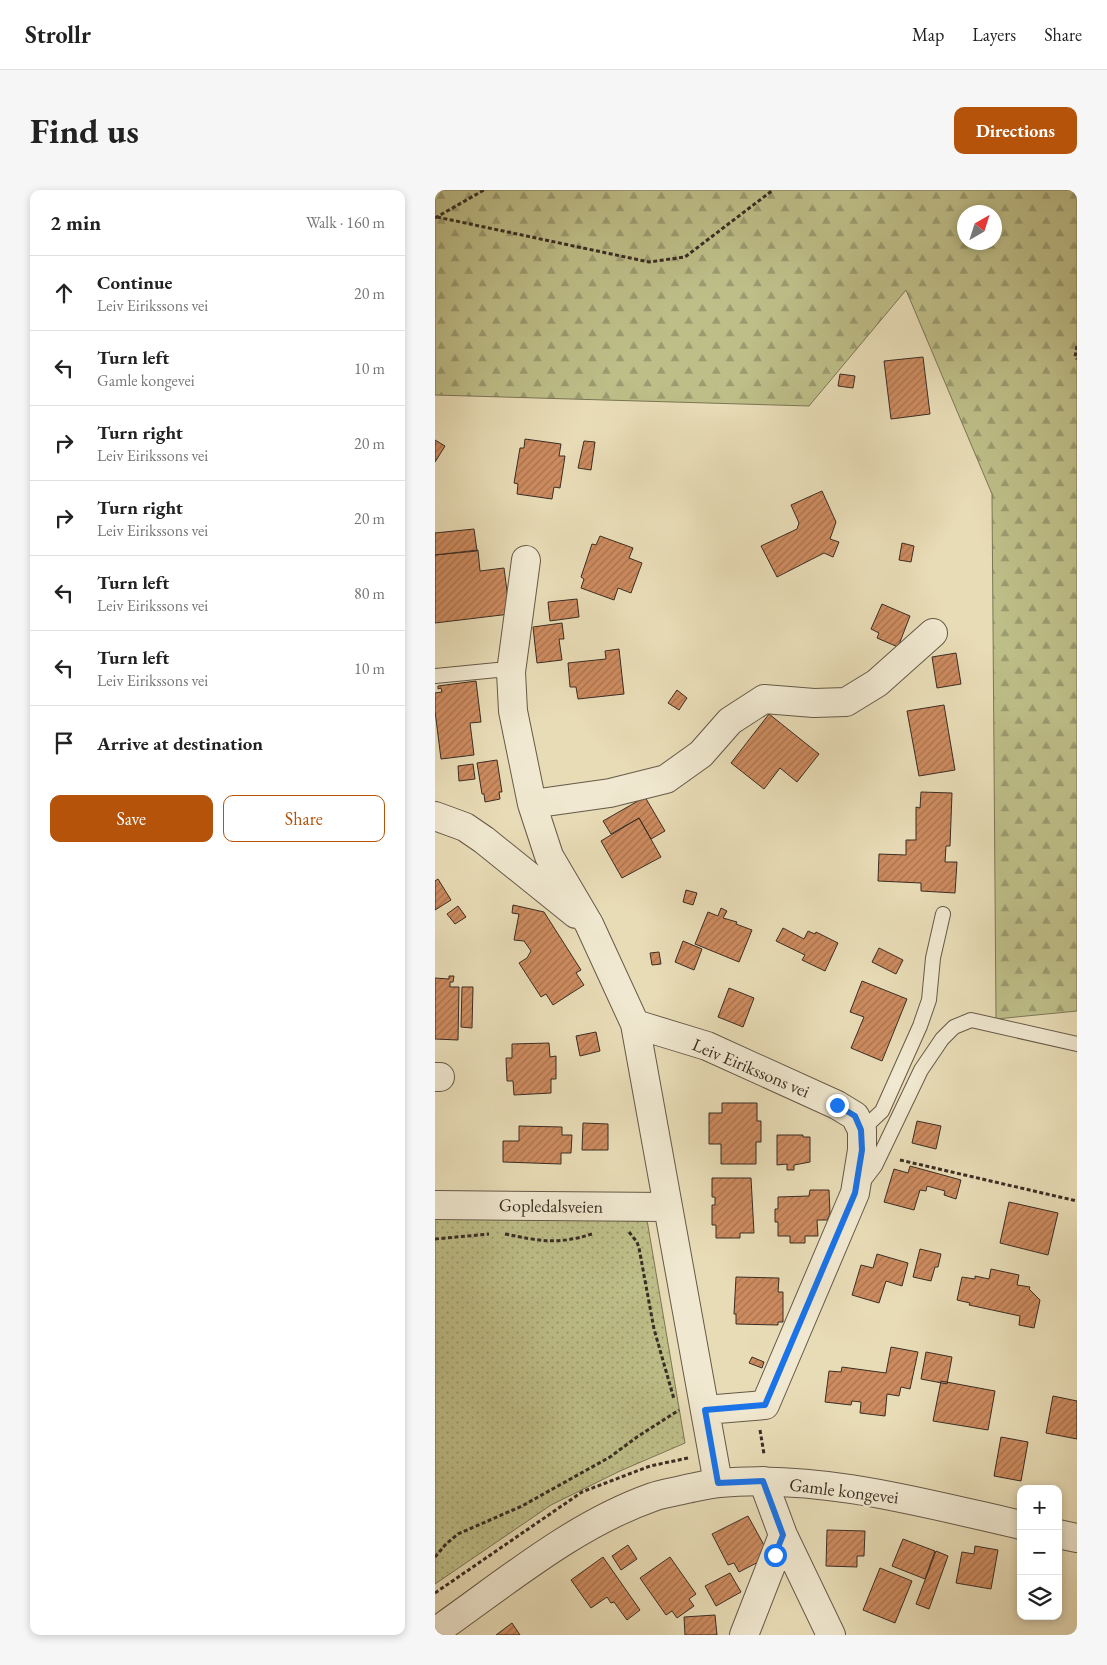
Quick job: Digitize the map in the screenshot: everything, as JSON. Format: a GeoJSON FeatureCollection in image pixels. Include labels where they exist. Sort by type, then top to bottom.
{"type":"FeatureCollection","features":[{"type":"Feature","properties":{"kind":"street"},"geometry":{"type":"LineString","coordinates":[[525,560],[511,672],[513,711],[532,804],[549,856],[589,924],[635,1024],[656,1133],[667,1207],[692,1410],[718,1483]]}},
{"type":"Feature","properties":{"kind":"street"},"geometry":{"type":"LineString","coordinates":[[532,804],[610,794],[666,779],[701,754],[730,721],[763,700],[814,703],[846,702],[877,683],[933,633]]}},
{"type":"Feature","properties":{"kind":"street"},"geometry":{"type":"LineString","coordinates":[[435,816],[452,821],[472,831],[589,924]]}},
{"type":"Feature","properties":{"kind":"street","name":"Leiv Eirikssons vei"},"geometry":{"type":"LineString","coordinates":[[635,1024],[707,1046],[837,1105],[855,1116],[861,1130]]}},
{"type":"Feature","properties":{"kind":"street"},"geometry":{"type":"LineString","coordinates":[[692,1410],[765,1405],[855,1193],[862,1150],[861,1130]]}},
{"type":"Feature","properties":{"kind":"street","name":"Gopledalsveien"},"geometry":{"type":"LineString","coordinates":[[435,1204],[667,1207]]}},
{"type":"Feature","properties":{"kind":"street"},"geometry":{"type":"LineString","coordinates":[[763,1481],[783,1535],[831,1635]]}},
{"type":"Feature","properties":{"kind":"street","name":"Gamle kongevei"},"geometry":{"type":"LineString","coordinates":[[435,1632],[559,1545],[604,1518],[654,1496],[718,1483],[763,1481],[819,1485],[901,1497],[1017,1524]]}},
{"type":"Feature","properties":{"kind":"street"},"geometry":{"type":"LineString","coordinates":[[744,1635],[783,1535]]}},
{"type":"Feature","properties":{"kind":"street"},"geometry":{"type":"LineString","coordinates":[[1062,1535],[1077,1538]]}},
{"type":"Feature","properties":{"kind":"lane"},"geometry":{"type":"LineString","coordinates":[[435,676],[497,670],[511,672]]}},
{"type":"Feature","properties":{"kind":"lane"},"geometry":{"type":"LineString","coordinates":[[861,1130],[882,1111],[920,1026],[929,1000],[933,958],[943,914]]}},
{"type":"Feature","properties":{"kind":"lane"},"geometry":{"type":"LineString","coordinates":[[855,1193],[875,1166],[921,1070],[943,1039],[955,1027],[971,1020],[1077,1044]]}},
{"type":"Feature","properties":{"kind":"path"},"geometry":{"type":"LineString","coordinates":[[436,218],[484,190]]}},
{"type":"Feature","properties":{"kind":"path"},"geometry":{"type":"LineString","coordinates":[[436,218],[649,262],[685,257],[773,190]]}},
{"type":"Feature","properties":{"kind":"path"},"geometry":{"type":"LineString","coordinates":[[1077,346],[1075,357],[1077,359]]}},
{"type":"Feature","properties":{"kind":"path"},"geometry":{"type":"LineString","coordinates":[[880,1155],[1077,1201]]}},
{"type":"Feature","properties":{"kind":"path"},"geometry":{"type":"LineString","coordinates":[[622,1229],[629,1232],[639,1248],[654,1329],[675,1402],[692,1410]]}},
{"type":"Feature","properties":{"kind":"path"},"geometry":{"type":"LineString","coordinates":[[501,1233],[542,1242],[560,1242],[594,1233]]}},
{"type":"Feature","properties":{"kind":"path"},"geometry":{"type":"LineString","coordinates":[[435,1239],[492,1234]]}},
{"type":"Feature","properties":{"kind":"path"},"geometry":{"type":"LineString","coordinates":[[435,1557],[458,1534],[523,1506],[610,1457],[637,1437],[692,1410]]}},
{"type":"Feature","properties":{"kind":"green space"},"geometry":{"type":"Polygon","coordinates":[[[435,190],[1077,190],[1077,1011],[996,1019],[992,494],[906,290],[809,406],[435,395],[435,190]]]}},
{"type":"Feature","properties":{"kind":"green space"},"geometry":{"type":"Polygon","coordinates":[[[435,1215],[647,1220],[685,1443],[620,1471],[551,1505],[435,1584],[435,1215]]]}},
{"type":"Feature","properties":{"kind":"building"},"geometry":{"type":"Polygon","coordinates":[[[923,357],[930,414],[891,419],[884,361],[923,357]]]}},
{"type":"Feature","properties":{"kind":"building"},"geometry":{"type":"Polygon","coordinates":[[[840,374],[855,376],[853,388],[838,386],[840,374]]]}},
{"type":"Feature","properties":{"kind":"building"},"geometry":{"type":"Polygon","coordinates":[[[525,439],[561,444],[559,456],[565,456],[560,488],[554,487],[552,499],[517,494],[518,484],[514,483],[520,448],[524,448],[525,439]]]}},
{"type":"Feature","properties":{"kind":"building"},"geometry":{"type":"Polygon","coordinates":[[[435,440],[445,446],[435,462],[435,440]]]}},
{"type":"Feature","properties":{"kind":"building"},"geometry":{"type":"Polygon","coordinates":[[[584,441],[595,442],[591,470],[578,468],[584,441]]]}},
{"type":"Feature","properties":{"kind":"building"},"geometry":{"type":"Polygon","coordinates":[[[822,491],[836,522],[830,539],[839,542],[833,557],[824,553],[777,577],[761,546],[797,529],[799,523],[791,505],[822,491]]]}},
{"type":"Feature","properties":{"kind":"building"},"geometry":{"type":"Polygon","coordinates":[[[474,529],[477,551],[435,555],[435,533],[474,529]]]}},
{"type":"Feature","properties":{"kind":"building"},"geometry":{"type":"Polygon","coordinates":[[[600,536],[633,548],[629,558],[642,563],[631,593],[618,588],[614,600],[581,588],[584,579],[581,577],[592,544],[596,545],[600,536]]]}},
{"type":"Feature","properties":{"kind":"building"},"geometry":{"type":"Polygon","coordinates":[[[902,543],[914,546],[911,562],[899,560],[902,543]]]}},
{"type":"Feature","properties":{"kind":"building"},"geometry":{"type":"Polygon","coordinates":[[[478,550],[480,571],[504,568],[510,614],[435,623],[435,555],[478,550]]]}},
{"type":"Feature","properties":{"kind":"building"},"geometry":{"type":"Polygon","coordinates":[[[577,599],[579,617],[550,621],[548,602],[577,599]]]}},
{"type":"Feature","properties":{"kind":"building"},"geometry":{"type":"Polygon","coordinates":[[[882,604],[910,616],[898,647],[877,638],[879,633],[871,629],[882,604]]]}},
{"type":"Feature","properties":{"kind":"building"},"geometry":{"type":"Polygon","coordinates":[[[562,623],[564,639],[559,639],[562,660],[537,663],[533,627],[562,623]]]}},
{"type":"Feature","properties":{"kind":"building"},"geometry":{"type":"Polygon","coordinates":[[[619,649],[624,694],[578,699],[576,687],[570,687],[568,663],[606,659],[605,651],[619,649]]]}},
{"type":"Feature","properties":{"kind":"building"},"geometry":{"type":"Polygon","coordinates":[[[956,653],[961,684],[937,688],[932,657],[956,653]]]}},
{"type":"Feature","properties":{"kind":"building"},"geometry":{"type":"Polygon","coordinates":[[[476,681],[481,722],[470,723],[474,755],[441,759],[435,711],[435,693],[442,692],[441,688],[438,689],[438,686],[476,681]]]}},
{"type":"Feature","properties":{"kind":"building"},"geometry":{"type":"Polygon","coordinates":[[[677,690],[687,698],[679,710],[668,703],[677,690]]]}},
{"type":"Feature","properties":{"kind":"building"},"geometry":{"type":"Polygon","coordinates":[[[944,705],[955,770],[919,776],[907,711],[944,705]]]}},
{"type":"Feature","properties":{"kind":"building"},"geometry":{"type":"Polygon","coordinates":[[[769,714],[819,754],[797,782],[780,768],[764,789],[731,763],[769,714]]]}},
{"type":"Feature","properties":{"kind":"building"},"geometry":{"type":"Polygon","coordinates":[[[497,760],[502,792],[499,792],[500,799],[485,802],[477,763],[497,760]]]}},
{"type":"Feature","properties":{"kind":"building"},"geometry":{"type":"Polygon","coordinates":[[[473,764],[475,779],[459,781],[458,766],[473,764]]]}},
{"type":"Feature","properties":{"kind":"building"},"geometry":{"type":"Polygon","coordinates":[[[921,792],[952,793],[950,846],[946,846],[945,862],[957,862],[955,893],[921,891],[921,883],[878,881],[879,854],[906,855],[906,840],[916,840],[916,807],[920,808],[921,792]]]}},
{"type":"Feature","properties":{"kind":"building"},"geometry":{"type":"Polygon","coordinates":[[[645,797],[665,831],[651,839],[639,818],[611,834],[603,821],[645,797]]]}},
{"type":"Feature","properties":{"kind":"building"},"geometry":{"type":"Polygon","coordinates":[[[639,818],[661,857],[622,878],[601,841],[639,818]]]}},
{"type":"Feature","properties":{"kind":"building"},"geometry":{"type":"Polygon","coordinates":[[[438,879],[451,900],[435,910],[435,881],[438,879]]]}},
{"type":"Feature","properties":{"kind":"building"},"geometry":{"type":"Polygon","coordinates":[[[686,890],[697,893],[693,905],[683,902],[686,890]]]}},
{"type":"Feature","properties":{"kind":"building"},"geometry":{"type":"Polygon","coordinates":[[[513,905],[544,912],[581,970],[576,973],[584,985],[553,1005],[546,994],[541,997],[519,963],[527,958],[531,951],[524,941],[514,940],[519,914],[512,913],[513,905]]]}},
{"type":"Feature","properties":{"kind":"building"},"geometry":{"type":"Polygon","coordinates":[[[458,906],[466,917],[455,924],[447,914],[458,906]]]}},
{"type":"Feature","properties":{"kind":"building"},"geometry":{"type":"Polygon","coordinates":[[[721,908],[727,911],[723,918],[737,922],[736,924],[752,930],[739,962],[695,944],[708,912],[718,916],[721,908]]]}},
{"type":"Feature","properties":{"kind":"building"},"geometry":{"type":"Polygon","coordinates":[[[783,928],[804,939],[808,931],[815,934],[816,932],[838,943],[825,971],[802,960],[805,955],[776,941],[783,928]]]}},
{"type":"Feature","properties":{"kind":"building"},"geometry":{"type":"Polygon","coordinates":[[[683,941],[702,949],[694,970],[675,962],[683,941]]]}},
{"type":"Feature","properties":{"kind":"building"},"geometry":{"type":"Polygon","coordinates":[[[879,948],[903,960],[896,974],[872,962],[879,948]]]}},
{"type":"Feature","properties":{"kind":"building"},"geometry":{"type":"Polygon","coordinates":[[[659,952],[661,964],[652,965],[650,953],[659,952]]]}},
{"type":"Feature","properties":{"kind":"building"},"geometry":{"type":"Polygon","coordinates":[[[449,976],[454,976],[453,982],[450,982],[450,987],[459,987],[458,1040],[435,1039],[435,978],[449,979],[449,976]]]}},
{"type":"Feature","properties":{"kind":"building"},"geometry":{"type":"Polygon","coordinates":[[[862,981],[907,999],[882,1061],[851,1048],[864,1017],[850,1012],[862,981]]]}},
{"type":"Feature","properties":{"kind":"building"},"geometry":{"type":"Polygon","coordinates":[[[462,987],[473,987],[472,1028],[461,1027],[462,987]]]}},
{"type":"Feature","properties":{"kind":"building"},"geometry":{"type":"Polygon","coordinates":[[[729,988],[754,998],[743,1027],[718,1017],[729,988]]]}},
{"type":"Feature","properties":{"kind":"building"},"geometry":{"type":"Polygon","coordinates":[[[596,1032],[600,1051],[580,1056],[576,1036],[596,1032]]]}},
{"type":"Feature","properties":{"kind":"building"},"geometry":{"type":"Polygon","coordinates":[[[549,1043],[550,1057],[556,1056],[556,1079],[551,1079],[551,1093],[514,1095],[513,1081],[507,1081],[506,1058],[512,1058],[512,1044],[549,1043]]]}},
{"type":"Feature","properties":{"kind":"building"},"geometry":{"type":"Polygon","coordinates":[[[722,1103],[757,1103],[757,1121],[761,1121],[761,1142],[756,1142],[756,1164],[721,1164],[721,1144],[709,1144],[709,1113],[722,1113],[722,1103]]]}},
{"type":"Feature","properties":{"kind":"building"},"geometry":{"type":"Polygon","coordinates":[[[917,1121],[941,1126],[936,1149],[912,1143],[917,1121]]]}},
{"type":"Feature","properties":{"kind":"building"},"geometry":{"type":"Polygon","coordinates":[[[583,1123],[608,1124],[608,1150],[582,1150],[583,1123]]]}},
{"type":"Feature","properties":{"kind":"building"},"geometry":{"type":"Polygon","coordinates":[[[519,1126],[562,1127],[562,1135],[572,1135],[571,1153],[561,1153],[561,1164],[503,1162],[503,1141],[519,1141],[519,1126]]]}},
{"type":"Feature","properties":{"kind":"building"},"geometry":{"type":"Polygon","coordinates":[[[777,1135],[803,1135],[803,1137],[810,1137],[810,1162],[794,1165],[794,1170],[787,1170],[787,1164],[777,1165],[777,1135]]]}},
{"type":"Feature","properties":{"kind":"building"},"geometry":{"type":"Polygon","coordinates":[[[910,1166],[961,1180],[956,1199],[944,1195],[945,1191],[927,1186],[926,1191],[920,1190],[914,1210],[884,1202],[894,1169],[908,1173],[910,1166]]]}},
{"type":"Feature","properties":{"kind":"building"},"geometry":{"type":"Polygon","coordinates":[[[712,1178],[751,1178],[754,1233],[740,1233],[740,1238],[716,1238],[716,1225],[712,1225],[712,1205],[715,1205],[715,1197],[712,1197],[712,1178]]]}},
{"type":"Feature","properties":{"kind":"building"},"geometry":{"type":"Polygon","coordinates":[[[810,1190],[829,1190],[830,1214],[827,1220],[817,1220],[818,1236],[805,1236],[805,1243],[790,1243],[790,1236],[778,1236],[778,1222],[775,1222],[775,1209],[778,1209],[778,1197],[809,1196],[810,1190]]]}},
{"type":"Feature","properties":{"kind":"building"},"geometry":{"type":"Polygon","coordinates":[[[1009,1202],[1058,1213],[1048,1255],[1000,1243],[1009,1202]]]}},
{"type":"Feature","properties":{"kind":"building"},"geometry":{"type":"Polygon","coordinates":[[[920,1249],[941,1254],[938,1267],[935,1267],[931,1281],[913,1277],[920,1249]]]}},
{"type":"Feature","properties":{"kind":"building"},"geometry":{"type":"Polygon","coordinates":[[[877,1254],[908,1263],[902,1286],[886,1281],[879,1303],[852,1295],[861,1265],[873,1268],[877,1254]]]}},
{"type":"Feature","properties":{"kind":"building"},"geometry":{"type":"Polygon","coordinates":[[[991,1269],[1019,1275],[1017,1285],[1030,1287],[1029,1289],[1040,1300],[1034,1328],[1019,1325],[1020,1316],[969,1305],[970,1303],[957,1300],[962,1277],[975,1279],[975,1276],[989,1279],[991,1269]]]}},
{"type":"Feature","properties":{"kind":"building"},"geometry":{"type":"Polygon","coordinates":[[[736,1277],[779,1278],[778,1292],[783,1292],[783,1322],[778,1322],[778,1325],[736,1324],[736,1314],[734,1314],[736,1277]]]}},
{"type":"Feature","properties":{"kind":"building"},"geometry":{"type":"Polygon","coordinates":[[[891,1347],[918,1352],[910,1389],[901,1387],[899,1396],[887,1394],[885,1416],[860,1413],[861,1402],[852,1401],[851,1405],[825,1402],[829,1371],[841,1372],[842,1367],[886,1373],[891,1347]]]}},
{"type":"Feature","properties":{"kind":"building"},"geometry":{"type":"Polygon","coordinates":[[[926,1352],[952,1357],[947,1384],[921,1379],[926,1352]]]}},
{"type":"Feature","properties":{"kind":"building"},"geometry":{"type":"Polygon","coordinates":[[[752,1357],[764,1362],[762,1368],[749,1363],[752,1357]]]}},
{"type":"Feature","properties":{"kind":"building"},"geometry":{"type":"Polygon","coordinates":[[[941,1381],[995,1391],[988,1430],[933,1421],[941,1381]]]}},
{"type":"Feature","properties":{"kind":"building"},"geometry":{"type":"Polygon","coordinates":[[[1053,1396],[1077,1401],[1077,1439],[1046,1433],[1053,1396]]]}},
{"type":"Feature","properties":{"kind":"building"},"geometry":{"type":"Polygon","coordinates":[[[1001,1437],[1028,1442],[1021,1481],[994,1476],[1001,1437]]]}},
{"type":"Feature","properties":{"kind":"building"},"geometry":{"type":"Polygon","coordinates":[[[748,1516],[770,1556],[739,1572],[734,1563],[728,1565],[712,1534],[748,1516]]]}},
{"type":"Feature","properties":{"kind":"building"},"geometry":{"type":"Polygon","coordinates":[[[827,1530],[865,1531],[864,1556],[857,1556],[857,1567],[826,1566],[827,1530]]]}},
{"type":"Feature","properties":{"kind":"building"},"geometry":{"type":"Polygon","coordinates":[[[903,1539],[935,1551],[925,1579],[892,1566],[903,1539]]]}},
{"type":"Feature","properties":{"kind":"building"},"geometry":{"type":"Polygon","coordinates":[[[628,1545],[637,1559],[621,1570],[612,1556],[628,1545]]]}},
{"type":"Feature","properties":{"kind":"building"},"geometry":{"type":"Polygon","coordinates":[[[975,1546],[998,1550],[991,1589],[956,1583],[962,1552],[974,1554],[975,1546]]]}},
{"type":"Feature","properties":{"kind":"building"},"geometry":{"type":"Polygon","coordinates":[[[936,1551],[948,1556],[929,1609],[916,1604],[936,1551]]]}},
{"type":"Feature","properties":{"kind":"building"},"geometry":{"type":"Polygon","coordinates":[[[603,1557],[640,1610],[627,1620],[614,1602],[611,1603],[607,1597],[591,1608],[571,1580],[603,1557]]]}},
{"type":"Feature","properties":{"kind":"building"},"geometry":{"type":"Polygon","coordinates":[[[670,1557],[696,1594],[689,1599],[694,1606],[677,1618],[672,1611],[666,1615],[640,1578],[670,1557]]]}},
{"type":"Feature","properties":{"kind":"building"},"geometry":{"type":"Polygon","coordinates":[[[880,1568],[912,1581],[895,1623],[863,1610],[880,1568]]]}},
{"type":"Feature","properties":{"kind":"building"},"geometry":{"type":"Polygon","coordinates":[[[730,1573],[741,1592],[716,1606],[705,1586],[730,1573]]]}},
{"type":"Feature","properties":{"kind":"building"},"geometry":{"type":"Polygon","coordinates":[[[715,1615],[717,1635],[685,1635],[684,1617],[715,1615]]]}},
{"type":"Feature","properties":{"kind":"building"},"geometry":{"type":"Polygon","coordinates":[[[512,1623],[520,1635],[496,1635],[512,1623]]]}},
{"type":"Feature","properties":{"kind":"route"},"geometry":{"type":"LineString","coordinates":[[775,1555],[783,1535],[763,1481],[718,1483],[705,1410],[765,1405],[855,1193],[862,1150],[861,1130],[855,1116],[837,1105]]}}]}
